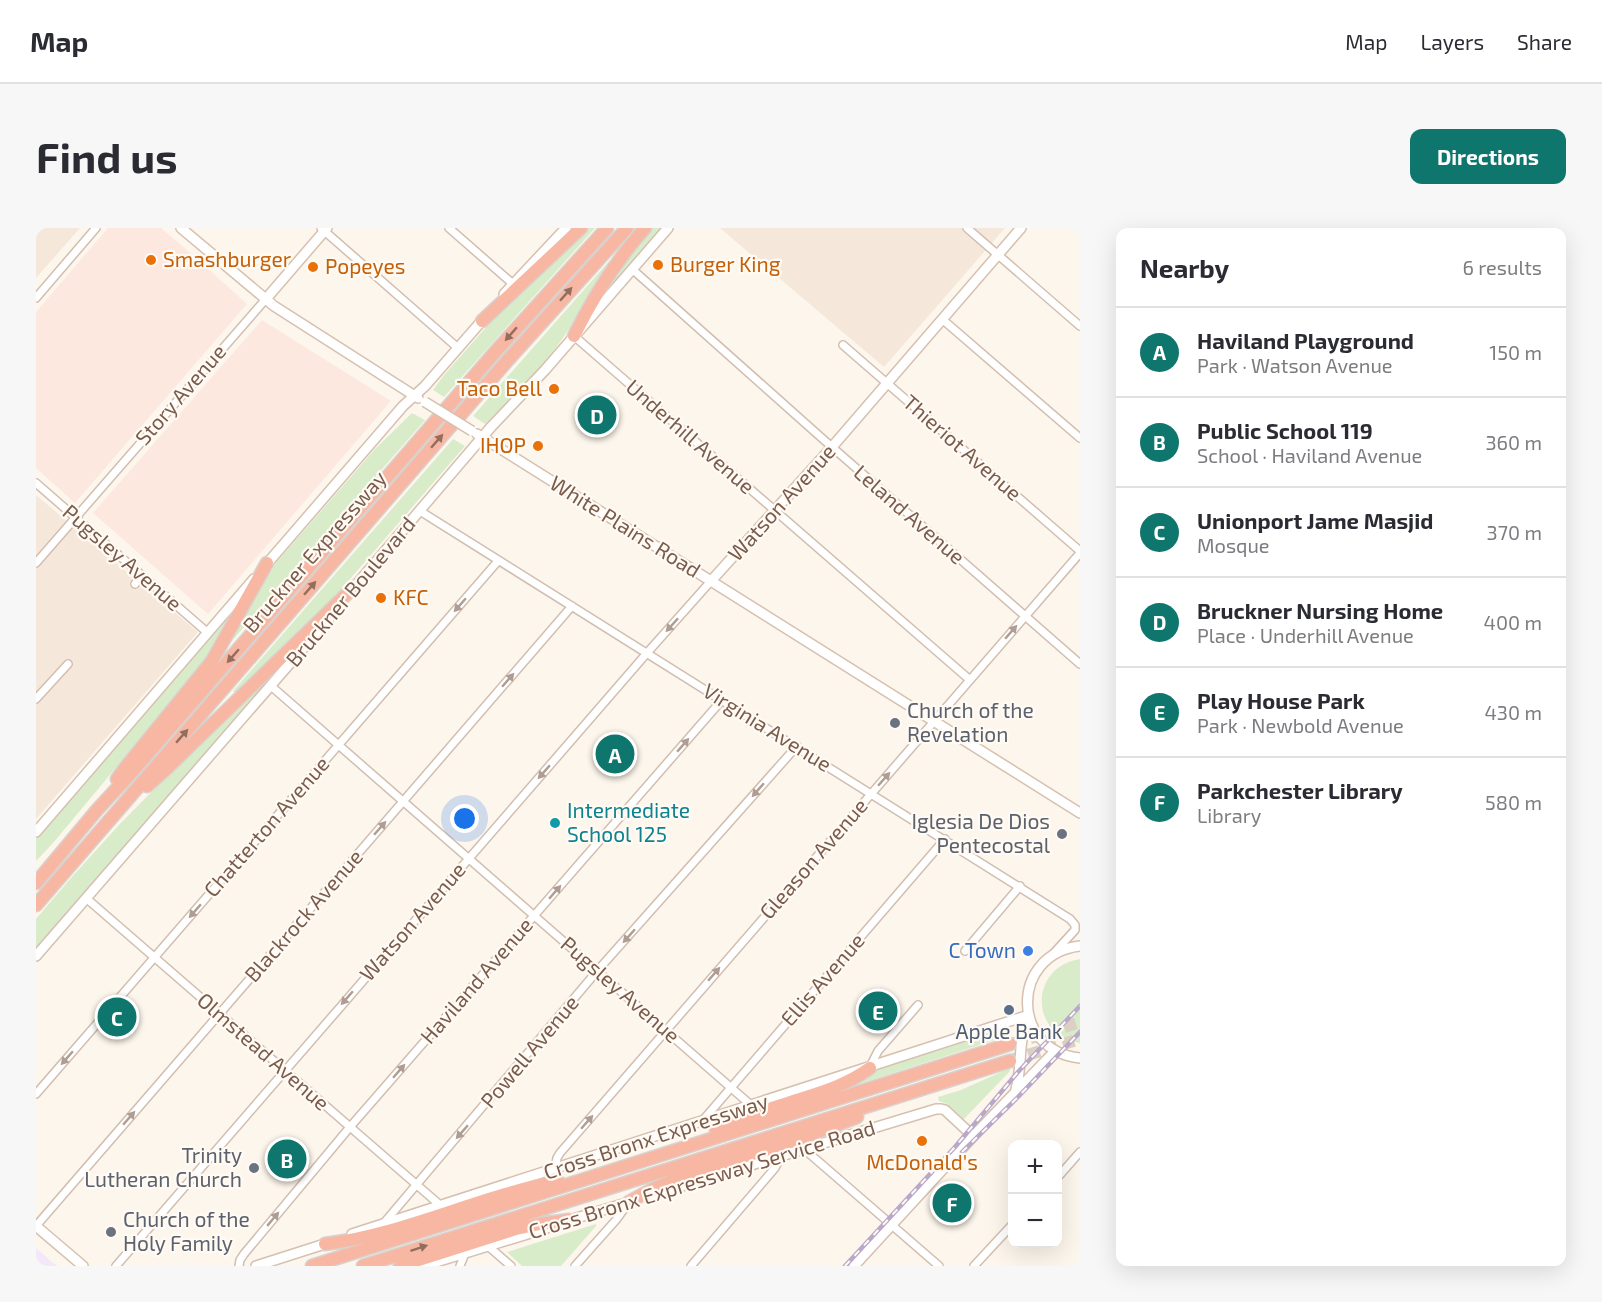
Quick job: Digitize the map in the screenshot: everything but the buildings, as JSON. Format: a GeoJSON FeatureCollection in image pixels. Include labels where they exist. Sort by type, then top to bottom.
{"type":"FeatureCollection","features":[{"type":"Feature","properties":{"kind":"highway"},"geometry":{"type":"LineString","coordinates":[[482,321],[581,228]]}},
{"type":"Feature","properties":{"kind":"highway","name":"Bruckner Expressway"},"geometry":{"type":"LineString","coordinates":[[36,881],[503,343],[607,228]]}},
{"type":"Feature","properties":{"kind":"highway","name":"Bruckner Expressway"},"geometry":{"type":"LineString","coordinates":[[36,905],[520,346],[627,228]]}},
{"type":"Feature","properties":{"kind":"highway"},"geometry":{"type":"LineString","coordinates":[[574,336],[586,312],[618,262],[645,228]]}},
{"type":"Feature","properties":{"kind":"highway"},"geometry":{"type":"LineString","coordinates":[[97,810],[125,768],[212,661],[267,563]]}},
{"type":"Feature","properties":{"kind":"highway"},"geometry":{"type":"LineString","coordinates":[[116,812],[165,770],[354,587]]}},
{"type":"Feature","properties":{"kind":"highway","name":"Cross Bronx Expressway"},"geometry":{"type":"LineString","coordinates":[[312,1266],[1010,1044]]}},
{"type":"Feature","properties":{"kind":"highway","name":"Cross Bronx Expressway"},"geometry":{"type":"LineString","coordinates":[[363,1266],[1010,1061]]}},
{"type":"Feature","properties":{"kind":"highway"},"geometry":{"type":"LineString","coordinates":[[656,1157],[769,1109],[840,1085],[870,1068]]}},
{"type":"Feature","properties":{"kind":"highway"},"geometry":{"type":"LineString","coordinates":[[628,1203],[673,1180],[811,1135],[963,1075]]}},
{"type":"Feature","properties":{"kind":"highway"},"geometry":{"type":"LineString","coordinates":[[325,1244],[376,1234],[525,1188],[607,1173]]}},
{"type":"Feature","properties":{"kind":"highway"},"geometry":{"type":"LineString","coordinates":[[400,1266],[516,1229],[569,1220]]}},
{"type":"Feature","properties":{"kind":"main road","name":"White Plains Road"},"geometry":{"type":"LineString","coordinates":[[181,228],[265,300],[1080,813]]}},
{"type":"Feature","properties":{"kind":"main road"},"geometry":{"type":"LineString","coordinates":[[36,832],[403,406],[425,386],[513,284],[566,228]]}},
{"type":"Feature","properties":{"kind":"main road","name":"Bruckner Boulevard"},"geometry":{"type":"LineString","coordinates":[[36,956],[272,686],[482,438],[668,228]]}},
{"type":"Feature","properties":{"kind":"main road","name":"Watson Avenue"},"geometry":{"type":"LineString","coordinates":[[711,581],[832,447],[1022,228]]}},
{"type":"Feature","properties":{"kind":"main road","name":"Story Avenue"},"geometry":{"type":"LineString","coordinates":[[265,300],[324,229]]}},
{"type":"Feature","properties":{"kind":"main road"},"geometry":{"type":"LineString","coordinates":[[1080,946],[1065,949],[1048,958],[1030,984],[1027,1000],[1033,1028],[1040,1038],[1055,1051],[1080,1058]]}},
{"type":"Feature","properties":{"kind":"main road"},"geometry":{"type":"LineString","coordinates":[[256,1266],[1029,1016]]}},
{"type":"Feature","properties":{"kind":"main road"},"geometry":{"type":"LineString","coordinates":[[1016,1092],[1021,1060],[1021,1037],[1029,1016]]}},
{"type":"Feature","properties":{"kind":"main road"},"geometry":{"type":"LineString","coordinates":[[854,1266],[973,1136],[1055,1051]]}},
{"type":"Feature","properties":{"kind":"main road","name":"Cross Bronx Expressway Service Road"},"geometry":{"type":"LineString","coordinates":[[423,1266],[941,1108],[973,1136]]}},
{"type":"Feature","properties":{"kind":"main road"},"geometry":{"type":"LineString","coordinates":[[36,1226],[83,1266]]}},
{"type":"Feature","properties":{"kind":"street"},"geometry":{"type":"LineString","coordinates":[[36,298],[96,228]]}},
{"type":"Feature","properties":{"kind":"street"},"geometry":{"type":"LineString","coordinates":[[449,228],[513,284]]}},
{"type":"Feature","properties":{"kind":"street"},"geometry":{"type":"LineString","coordinates":[[967,228],[1080,326]]}},
{"type":"Feature","properties":{"kind":"street"},"geometry":{"type":"LineString","coordinates":[[324,229],[458,348]]}},
{"type":"Feature","properties":{"kind":"street","name":"Leland Avenue"},"geometry":{"type":"LineString","coordinates":[[632,269],[1080,664]]}},
{"type":"Feature","properties":{"kind":"street","name":"Story Avenue"},"geometry":{"type":"LineString","coordinates":[[36,562],[265,300]]}},
{"type":"Feature","properties":{"kind":"street"},"geometry":{"type":"LineString","coordinates":[[942,319],[1080,438]]}},
{"type":"Feature","properties":{"kind":"street","name":"Underhill Avenue"},"geometry":{"type":"LineString","coordinates":[[574,336],[970,680]]}},
{"type":"Feature","properties":{"kind":"street","name":"Thieriot Avenue"},"geometry":{"type":"LineString","coordinates":[[843,345],[1080,552]]}},
{"type":"Feature","properties":{"kind":"street","name":"Pugsley Avenue"},"geometry":{"type":"LineString","coordinates":[[36,483],[208,633]]}},
{"type":"Feature","properties":{"kind":"street","name":"Virginia Avenue"},"geometry":{"type":"LineString","coordinates":[[420,511],[1074,922],[1073,932],[1048,958]]}},
{"type":"Feature","properties":{"kind":"street","name":"Gleason Avenue"},"geometry":{"type":"LineString","coordinates":[[555,1169],[560,1153],[1080,552]]}},
{"type":"Feature","properties":{"kind":"street","name":"Chatterton Avenue"},"geometry":{"type":"LineString","coordinates":[[36,1094],[498,561]]}},
{"type":"Feature","properties":{"kind":"street"},"geometry":{"type":"LineString","coordinates":[[135,584],[142,575]]}},
{"type":"Feature","properties":{"kind":"street","name":"Watson Avenue"},"geometry":{"type":"LineString","coordinates":[[116,1266],[711,581]]}},
{"type":"Feature","properties":{"kind":"street","name":"Blackrock Avenue"},"geometry":{"type":"LineString","coordinates":[[36,1226],[572,606]]}},
{"type":"Feature","properties":{"kind":"street"},"geometry":{"type":"LineString","coordinates":[[36,699],[68,664]]}},
{"type":"Feature","properties":{"kind":"street","name":"Pugsley Avenue"},"geometry":{"type":"LineString","coordinates":[[272,686],[752,1106]]}},
{"type":"Feature","properties":{"kind":"street","name":"Haviland Avenue"},"geometry":{"type":"LineString","coordinates":[[239,1266],[244,1254],[350,1127],[722,700]]}},
{"type":"Feature","properties":{"kind":"street","name":"Powell Avenue"},"geometry":{"type":"LineString","coordinates":[[384,1224],[598,970],[797,746]]}},
{"type":"Feature","properties":{"kind":"street","name":"Ellis Avenue"},"geometry":{"type":"LineString","coordinates":[[702,1122],[945,840]]}},
{"type":"Feature","properties":{"kind":"street"},"geometry":{"type":"LineString","coordinates":[[965,951],[1020,886]]}},
{"type":"Feature","properties":{"kind":"street","name":"Olmstead Avenue"},"geometry":{"type":"LineString","coordinates":[[86,898],[440,1205]]}},
{"type":"Feature","properties":{"kind":"street"},"geometry":{"type":"LineString","coordinates":[[870,1068],[878,1051],[918,1005]]}},
{"type":"Feature","properties":{"kind":"street"},"geometry":{"type":"LineString","coordinates":[[804,1149],[939,1266]]}},
{"type":"Feature","properties":{"kind":"street"},"geometry":{"type":"LineString","coordinates":[[1062,1172],[1080,1152]]}},
{"type":"Feature","properties":{"kind":"street"},"geometry":{"type":"LineString","coordinates":[[691,1266],[775,1168],[776,1158]]}},
{"type":"Feature","properties":{"kind":"street"},"geometry":{"type":"LineString","coordinates":[[575,1266],[628,1203]]}},
{"type":"Feature","properties":{"kind":"street"},"geometry":{"type":"LineString","coordinates":[[974,1266],[1008,1229]]}},
{"type":"Feature","properties":{"kind":"street"},"geometry":{"type":"LineString","coordinates":[[488,1246],[511,1266]]}},
{"type":"Feature","properties":{"kind":"street"},"geometry":{"type":"LineString","coordinates":[[460,1266],[465,1253]]}},
{"type":"Feature","properties":{"kind":"shaded area"},"geometry":{"type":"Polygon","coordinates":[[[36,228],[80,228],[36,278],[36,228]]]}},
{"type":"Feature","properties":{"kind":"shaded area"},"geometry":{"type":"Polygon","coordinates":[[[108,228],[161,228],[247,304],[75,503],[36,468],[36,312],[108,228]]]}},
{"type":"Feature","properties":{"kind":"shaded area"},"geometry":{"type":"Polygon","coordinates":[[[720,228],[1005,228],[884,367],[720,228]]]}},
{"type":"Feature","properties":{"kind":"shaded area"},"geometry":{"type":"Polygon","coordinates":[[[262,320],[391,401],[208,614],[93,513],[262,320]]]}},
{"type":"Feature","properties":{"kind":"shaded area"},"geometry":{"type":"Polygon","coordinates":[[[36,495],[198,632],[36,819],[36,495]]]}},
{"type":"Feature","properties":{"kind":"shaded area"},"geometry":{"type":"Polygon","coordinates":[[[36,1248],[53,1263],[58,1266],[36,1266],[36,1248]]]}},
{"type":"Feature","properties":{"kind":"green space"},"geometry":{"type":"Polygon","coordinates":[[[589,228],[595,228],[444,397],[433,390],[518,291],[589,228]]]}},
{"type":"Feature","properties":{"kind":"green space"},"geometry":{"type":"Polygon","coordinates":[[[649,228],[662,228],[615,283],[612,280],[649,228]]]}},
{"type":"Feature","properties":{"kind":"green space"},"geometry":{"type":"Polygon","coordinates":[[[610,260],[612,262],[578,315],[551,354],[521,389],[485,424],[473,416],[610,260]]]}},
{"type":"Feature","properties":{"kind":"green space"},"geometry":{"type":"Polygon","coordinates":[[[412,413],[425,420],[230,643],[228,642],[275,564],[375,449],[412,413]]]}},
{"type":"Feature","properties":{"kind":"green space"},"geometry":{"type":"Polygon","coordinates":[[[453,439],[465,446],[338,593],[236,694],[233,691],[453,439]]]}},
{"type":"Feature","properties":{"kind":"green space"},"geometry":{"type":"Polygon","coordinates":[[[232,614],[231,622],[205,661],[36,861],[36,839],[206,641],[232,614]]]}},
{"type":"Feature","properties":{"kind":"green space"},"geometry":{"type":"Polygon","coordinates":[[[285,662],[36,947],[36,919],[70,879],[170,773],[285,662]]]}},
{"type":"Feature","properties":{"kind":"green space"},"geometry":{"type":"Polygon","coordinates":[[[1080,959],[1080,1043],[1063,1037],[1051,1028],[1044,1015],[1042,1001],[1044,987],[1051,974],[1063,965],[1080,959]]]}},
{"type":"Feature","properties":{"kind":"green space"},"geometry":{"type":"Polygon","coordinates":[[[870,995],[895,1016],[885,1027],[861,1006],[870,995]]]}},
{"type":"Feature","properties":{"kind":"green space"},"geometry":{"type":"Polygon","coordinates":[[[1010,1027],[1010,1035],[844,1089],[882,1068],[1010,1027]]]}},
{"type":"Feature","properties":{"kind":"green space"},"geometry":{"type":"Polygon","coordinates":[[[1010,1068],[1010,1071],[964,1119],[947,1104],[939,1101],[938,1097],[961,1090],[1010,1068]]]}},
{"type":"Feature","properties":{"kind":"green space"},"geometry":{"type":"Polygon","coordinates":[[[596,1224],[561,1266],[522,1266],[507,1252],[596,1224]]]}},
{"type":"Feature","properties":{"kind":"tunnel"},"geometry":{"type":"LineString","coordinates":[[1013,1044],[1080,1022]]}},
{"type":"Feature","properties":{"kind":"tunnel"},"geometry":{"type":"LineString","coordinates":[[1011,1060],[1080,1039]]}},
{"type":"Feature","properties":{"kind":"railway"},"geometry":{"type":"LineString","coordinates":[[845,1266],[955,1147],[1018,1072],[1080,1006]]}},
{"type":"Feature","properties":{"kind":"railway"},"geometry":{"type":"LineString","coordinates":[[962,1152],[1080,1032]]}},
{"type":"Feature","properties":{"kind":"place","name":"Smashburger"},"geometry":{"type":"Point","coordinates":[151,260]}},
{"type":"Feature","properties":{"kind":"place","name":"Burger King"},"geometry":{"type":"Point","coordinates":[658,265]}},
{"type":"Feature","properties":{"kind":"place","name":"Popeyes"},"geometry":{"type":"Point","coordinates":[313,267]}},
{"type":"Feature","properties":{"kind":"place","name":"Taco Bell"},"geometry":{"type":"Point","coordinates":[554,389]}},
{"type":"Feature","properties":{"kind":"place","name":"Bruckner Nursing Home"},"geometry":{"type":"Point","coordinates":[597,415]}},
{"type":"Feature","properties":{"kind":"place","name":"IHOP"},"geometry":{"type":"Point","coordinates":[538,446]}},
{"type":"Feature","properties":{"kind":"place","name":"KFC"},"geometry":{"type":"Point","coordinates":[381,598]}},
{"type":"Feature","properties":{"kind":"place","name":"Church of the Revelation"},"geometry":{"type":"Point","coordinates":[895,723]}},
{"type":"Feature","properties":{"kind":"place","name":"Haviland Playground"},"geometry":{"type":"Point","coordinates":[615,754]}},
{"type":"Feature","properties":{"kind":"place","name":"Intermediate School 125"},"geometry":{"type":"Point","coordinates":[555,823]}},
{"type":"Feature","properties":{"kind":"place","name":"Iglesia De Dios Pentecostal"},"geometry":{"type":"Point","coordinates":[1062,834]}},
{"type":"Feature","properties":{"kind":"place","name":"C Town"},"geometry":{"type":"Point","coordinates":[1028,951]}},
{"type":"Feature","properties":{"kind":"place","name":"Apple Bank"},"geometry":{"type":"Point","coordinates":[1009,1010]}},
{"type":"Feature","properties":{"kind":"place","name":"Play House Park"},"geometry":{"type":"Point","coordinates":[878,1011]}},
{"type":"Feature","properties":{"kind":"place","name":"Unionport Jame Masjid"},"geometry":{"type":"Point","coordinates":[117,1017]}},
{"type":"Feature","properties":{"kind":"place","name":"McDonald's"},"geometry":{"type":"Point","coordinates":[922,1141]}},
{"type":"Feature","properties":{"kind":"place","name":"Public School 119"},"geometry":{"type":"Point","coordinates":[287,1159]}},
{"type":"Feature","properties":{"kind":"place","name":"Trinity Lutheran Church"},"geometry":{"type":"Point","coordinates":[254,1168]}},
{"type":"Feature","properties":{"kind":"place","name":"Parkchester Library"},"geometry":{"type":"Point","coordinates":[952,1203]}},
{"type":"Feature","properties":{"kind":"place","name":"Church of the Holy Family"},"geometry":{"type":"Point","coordinates":[111,1232]}}]}
